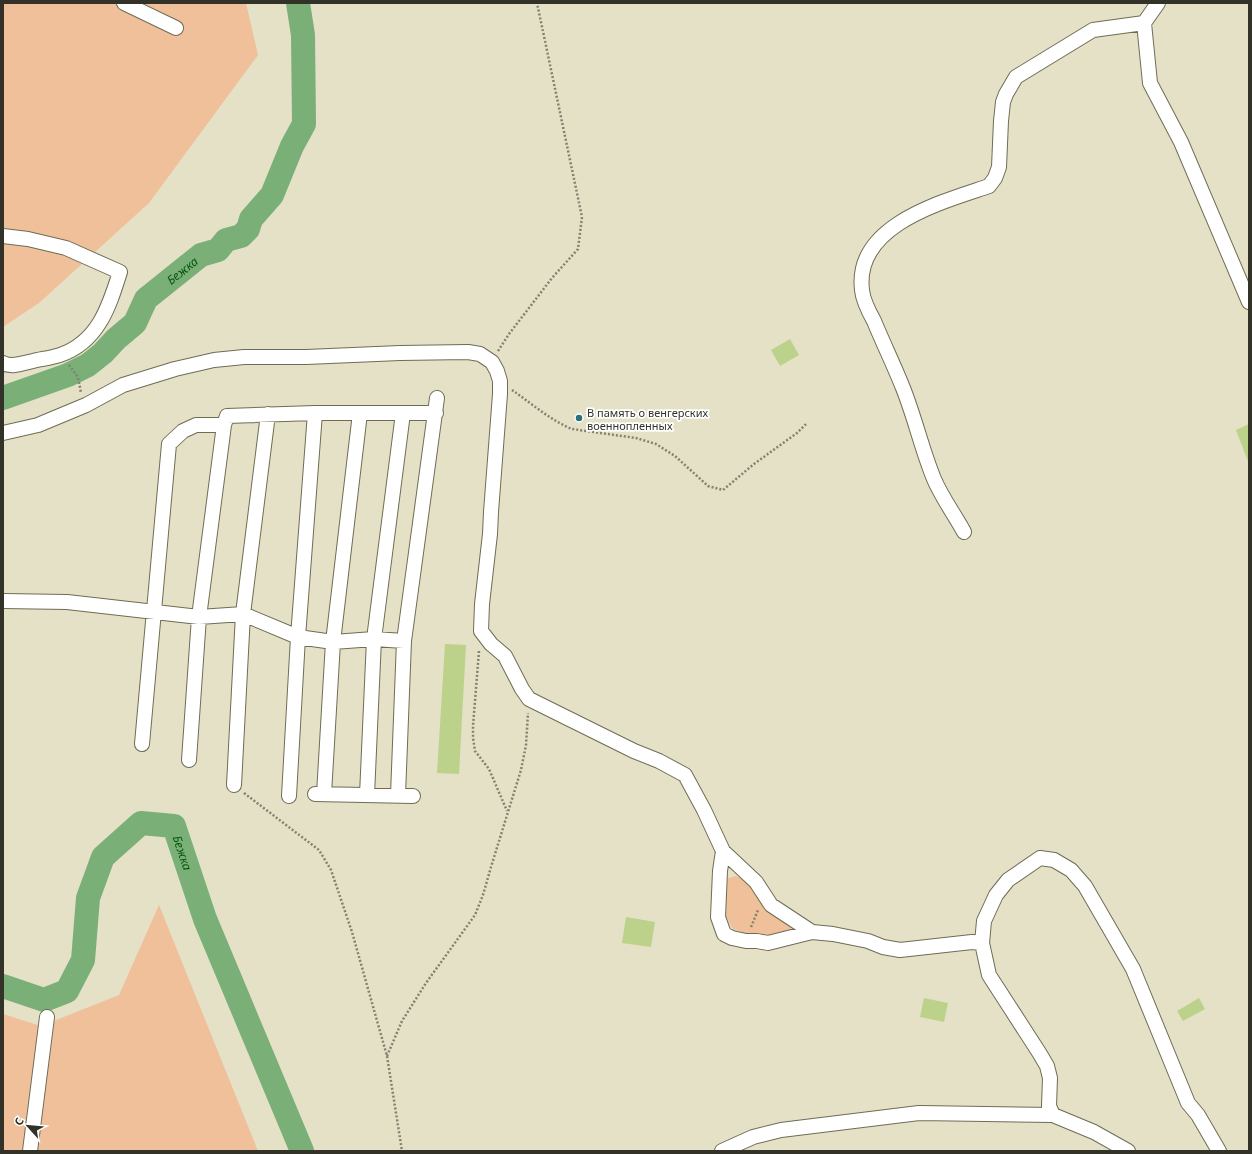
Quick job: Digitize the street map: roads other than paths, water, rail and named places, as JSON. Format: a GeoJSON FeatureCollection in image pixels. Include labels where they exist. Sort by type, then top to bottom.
{"type":"FeatureCollection","features":[{"type":"Feature","properties":{"kind":"street"},"geometry":{"type":"LineString","coordinates":[[124,3],[176,28]]}},
{"type":"Feature","properties":{"kind":"street"},"geometry":{"type":"LineString","coordinates":[[1158,3],[1144,23],[1150,83],[1181,142],[1249,302]]}},
{"type":"Feature","properties":{"kind":"street"},"geometry":{"type":"LineString","coordinates":[[964,532],[935,480],[903,388],[866,306],[862,291],[862,273],[866,258],[887,233],[904,219],[924,209],[989,186],[995,178],[999,167],[1003,102],[1016,77],[1093,30],[1144,23]]}},
{"type":"Feature","properties":{"kind":"street"},"geometry":{"type":"LineString","coordinates":[[3,236],[28,239],[66,248],[120,272],[106,314],[93,333],[77,346],[60,355],[19,364],[5,365],[3,363]]}},
{"type":"Feature","properties":{"kind":"street"},"geometry":{"type":"LineString","coordinates":[[3,433],[38,425],[86,405],[123,385],[175,369],[214,360],[244,357],[306,357],[400,353],[468,352],[480,354],[492,362],[500,381],[490,534],[482,604],[481,631],[491,644],[505,656],[522,689],[529,699],[685,775],[704,810],[723,851],[756,882],[771,905],[812,932]]}},
{"type":"Feature","properties":{"kind":"street"},"geometry":{"type":"LineString","coordinates":[[398,795],[404,641],[437,398]]}},
{"type":"Feature","properties":{"kind":"street"},"geometry":{"type":"LineString","coordinates":[[189,760],[199,617],[224,425],[227,416],[315,413],[436,413]]}},
{"type":"Feature","properties":{"kind":"street"},"geometry":{"type":"LineString","coordinates":[[290,796],[298,637],[315,413]]}},
{"type":"Feature","properties":{"kind":"street"},"geometry":{"type":"LineString","coordinates":[[360,413],[333,642],[320,794],[412,796]]}},
{"type":"Feature","properties":{"kind":"street"},"geometry":{"type":"LineString","coordinates":[[366,794],[374,639],[403,413]]}},
{"type":"Feature","properties":{"kind":"street"},"geometry":{"type":"LineString","coordinates":[[234,785],[243,614],[268,414]]}},
{"type":"Feature","properties":{"kind":"street"},"geometry":{"type":"LineString","coordinates":[[142,744],[169,444],[182,431],[196,425],[224,425]]}},
{"type":"Feature","properties":{"kind":"street"},"geometry":{"type":"LineString","coordinates":[[3,601],[67,602],[199,617],[243,614],[298,637],[333,642],[374,639],[404,641]]}},
{"type":"Feature","properties":{"kind":"street"},"geometry":{"type":"LineString","coordinates":[[723,851],[720,871],[718,917],[724,934],[732,938],[768,943],[812,932],[833,934],[868,941],[883,948],[900,950],[972,942],[982,943]]}},
{"type":"Feature","properties":{"kind":"street"},"geometry":{"type":"LineString","coordinates":[[1053,1115],[1049,1106],[1050,1078],[1047,1066],[989,975],[982,943],[984,921],[996,895],[1008,880],[1040,858],[1054,860],[1070,870],[1085,886],[1132,969],[1188,1104],[1198,1115],[1219,1151]]}},
{"type":"Feature","properties":{"kind":"street"},"geometry":{"type":"LineString","coordinates":[[30,1151],[48,1016]]}},
{"type":"Feature","properties":{"kind":"street"},"geometry":{"type":"LineString","coordinates":[[722,1151],[753,1137],[781,1130],[919,1113],[1053,1115],[1094,1132],[1128,1151]]}},
{"type":"Feature","properties":{"kind":"waterway","name":"Бежка"},"geometry":{"type":"LineString","coordinates":[[3,398],[68,375],[88,365],[135,323],[146,299],[201,255],[218,250],[226,240],[241,236],[248,229],[251,219],[272,195],[292,146],[304,124],[303,35],[298,3]]}},
{"type":"Feature","properties":{"kind":"waterway","name":"Бежка"},"geometry":{"type":"LineString","coordinates":[[3,986],[44,1000],[67,991],[83,960],[88,898],[103,857],[141,823],[174,826],[205,919],[302,1151]]}},
{"type":"Feature","properties":{"kind":"place","name":"В память о венгерских военнопленных"},"geometry":{"type":"Point","coordinates":[579,418]}}]}
